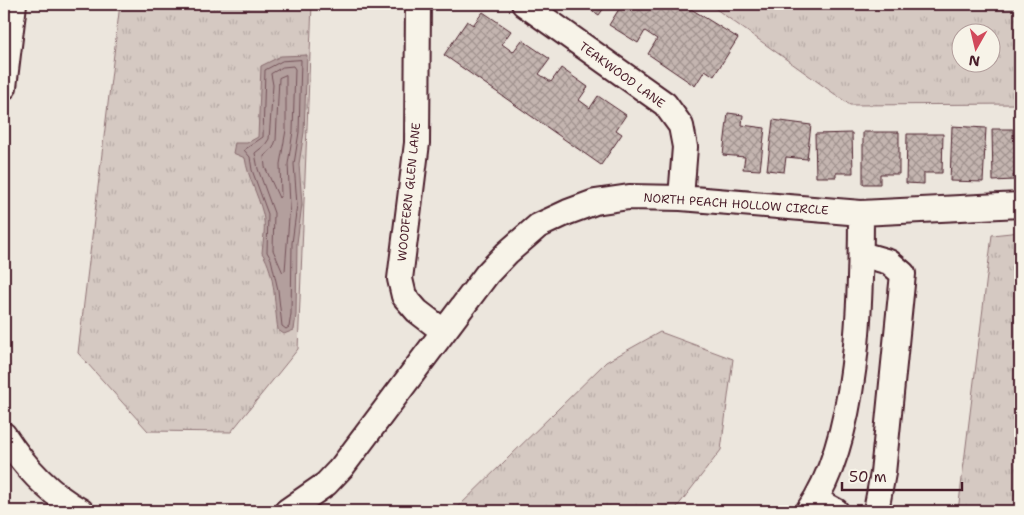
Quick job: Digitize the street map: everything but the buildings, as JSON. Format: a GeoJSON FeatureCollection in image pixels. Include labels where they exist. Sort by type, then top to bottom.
{"type":"FeatureCollection","features":[{"type":"Feature","properties":{"kind":"street"},"geometry":{"type":"LineString","coordinates":[[4,87],[14,4]]}},
{"type":"Feature","properties":{"kind":"street","name":"WOODFERN GLEN LANE"},"geometry":{"type":"LineString","coordinates":[[418,4],[417,143],[400,279],[404,296],[417,311],[443,331]]}},
{"type":"Feature","properties":{"kind":"street","name":"TEAKWOOD LANE"},"geometry":{"type":"LineString","coordinates":[[524,4],[665,104],[681,126],[685,147],[681,198]]}},
{"type":"Feature","properties":{"kind":"street","name":"NORTH PEACH HOLLOW CIRCLE"},"geometry":{"type":"LineString","coordinates":[[286,511],[326,484],[342,467],[443,331],[507,252],[538,226],[595,202],[629,197],[681,198],[861,212],[1020,205]]}},
{"type":"Feature","properties":{"kind":"street"},"geometry":{"type":"LineString","coordinates":[[836,511],[812,506],[839,441],[853,373],[861,254],[861,212]]}},
{"type":"Feature","properties":{"kind":"street"},"geometry":{"type":"LineString","coordinates":[[861,254],[889,262],[904,274],[883,473],[876,511]]}},
{"type":"Feature","properties":{"kind":"street"},"geometry":{"type":"LineString","coordinates":[[4,435],[16,454],[44,486],[81,511]]}},
{"type":"Feature","properties":{"kind":"green space"},"geometry":{"type":"Polygon","coordinates":[[[120,4],[312,4],[298,349],[231,432],[148,431],[78,353],[120,4]]]}},
{"type":"Feature","properties":{"kind":"green space"},"geometry":{"type":"Polygon","coordinates":[[[709,4],[1020,4],[1020,104],[850,105],[709,4]]]}},
{"type":"Feature","properties":{"kind":"green space"},"geometry":{"type":"Polygon","coordinates":[[[1020,232],[1020,511],[958,511],[992,235],[1020,232]]]}},
{"type":"Feature","properties":{"kind":"green space"},"geometry":{"type":"Polygon","coordinates":[[[660,332],[733,359],[721,450],[674,511],[454,511],[606,362],[660,332]]]}},
{"type":"Feature","properties":{"kind":"water"},"geometry":{"type":"Polygon","coordinates":[[[307,55],[304,132],[299,164],[302,204],[297,243],[296,315],[294,330],[284,334],[278,330],[272,280],[267,261],[262,253],[263,214],[245,158],[233,153],[235,143],[247,143],[258,137],[261,66],[281,56],[307,55]]]}}]}
